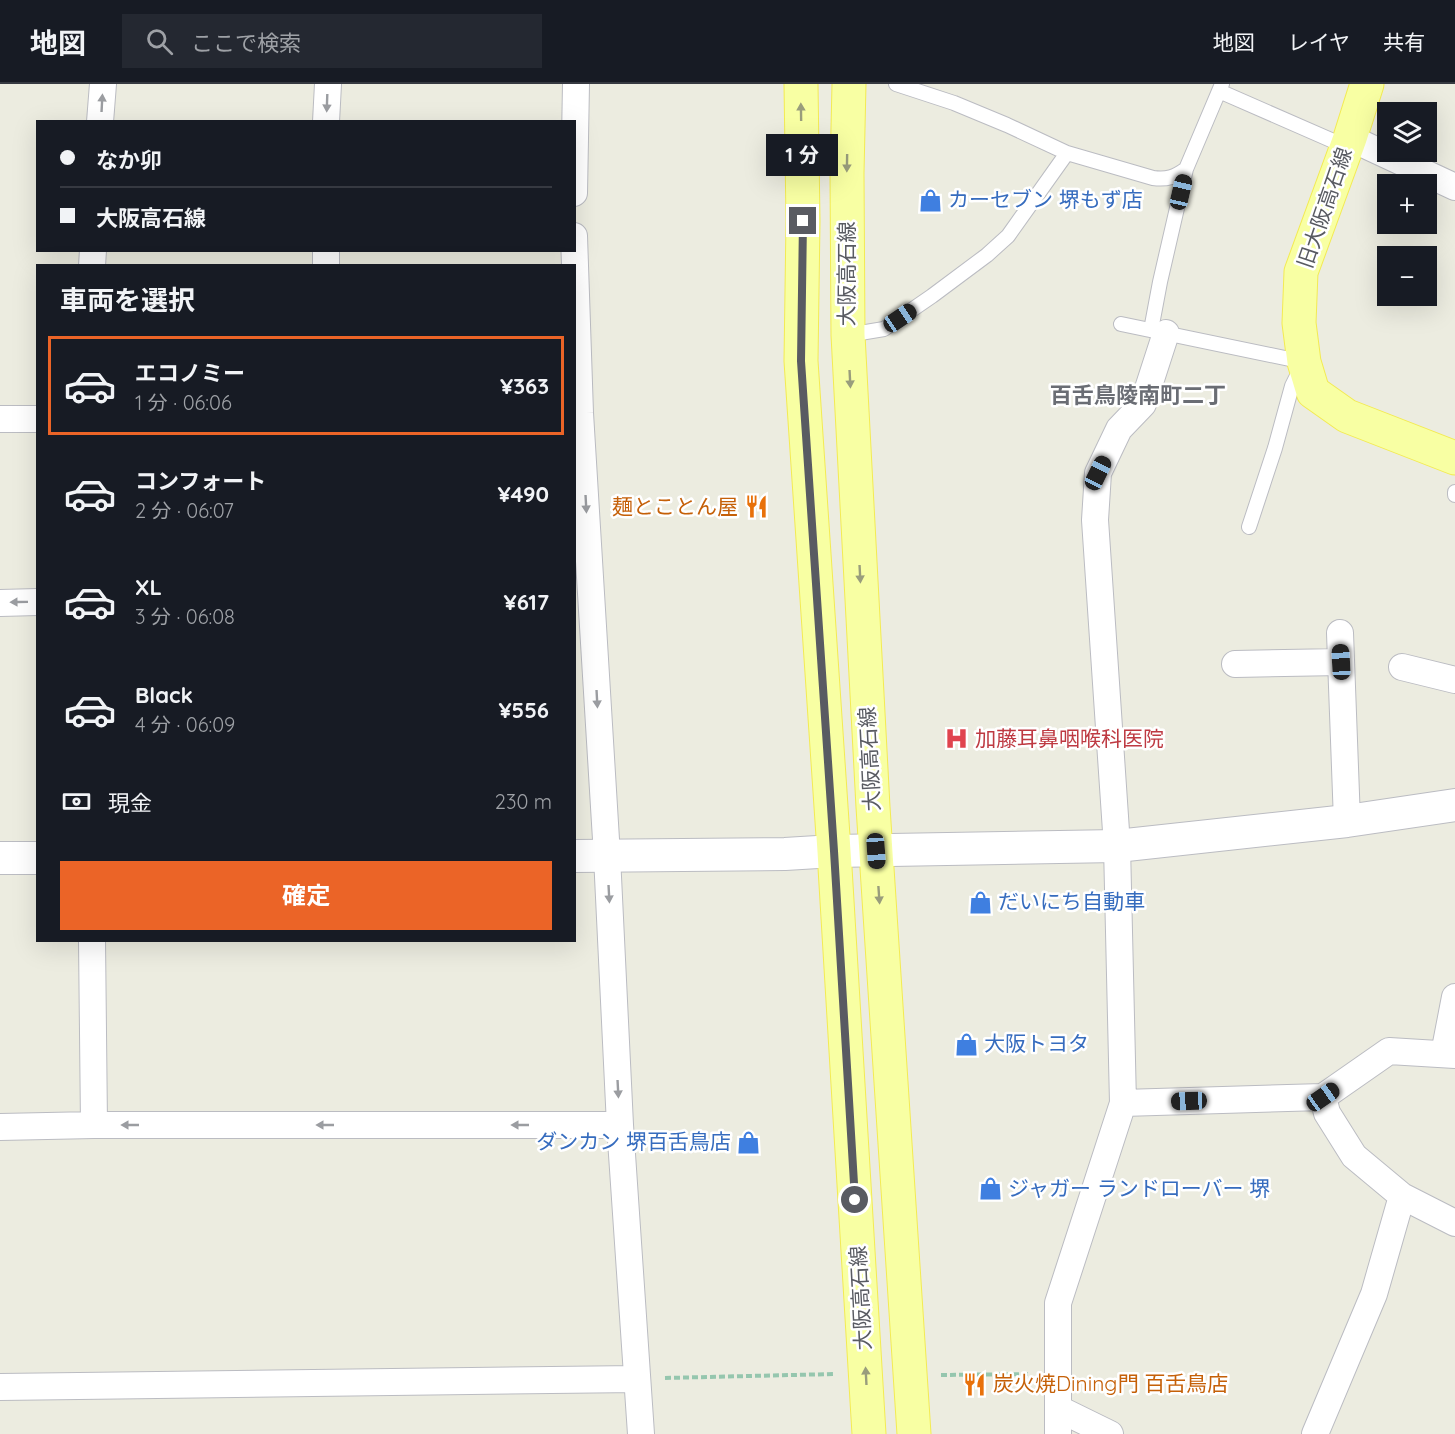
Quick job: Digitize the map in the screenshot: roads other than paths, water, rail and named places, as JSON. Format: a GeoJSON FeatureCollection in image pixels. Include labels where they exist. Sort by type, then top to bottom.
{"type":"FeatureCollection","features":[{"type":"Feature","properties":{"kind":"main road","name":"大阪高石線"},"geometry":{"type":"LineString","coordinates":[[801,84],[803,221],[801,361],[834,851],[869,1434]]}},
{"type":"Feature","properties":{"kind":"main road","name":"大阪高石線"},"geometry":{"type":"LineString","coordinates":[[849,84],[848,335],[876,851],[914,1434]]}},
{"type":"Feature","properties":{"kind":"main road","name":"旧大阪高石線"},"geometry":{"type":"LineString","coordinates":[[1367,84],[1301,272],[1299,323],[1304,362],[1313,392],[1347,416],[1455,458]]}},
{"type":"Feature","properties":{"kind":"street"},"geometry":{"type":"LineString","coordinates":[[100,120],[103,84]]}},
{"type":"Feature","properties":{"kind":"street"},"geometry":{"type":"LineString","coordinates":[[326,120],[328,84]]}},
{"type":"Feature","properties":{"kind":"street"},"geometry":{"type":"LineString","coordinates":[[575,120],[576,84]]}},
{"type":"Feature","properties":{"kind":"street"},"geometry":{"type":"LineString","coordinates":[[1348,143],[1455,187]]}},
{"type":"Feature","properties":{"kind":"street"},"geometry":{"type":"LineString","coordinates":[[576,295],[583,596],[607,856],[620,1125],[641,1434]]}},
{"type":"Feature","properties":{"kind":"street"},"geometry":{"type":"LineString","coordinates":[[1110,1434],[1059,1421],[1058,1303],[1123,1103],[1116,846],[1095,520],[1098,473],[1119,429],[1143,404],[1159,332]]}},
{"type":"Feature","properties":{"kind":"street"},"geometry":{"type":"LineString","coordinates":[[0,419],[36,419]]}},
{"type":"Feature","properties":{"kind":"street"},"geometry":{"type":"LineString","coordinates":[[0,603],[36,602]]}},
{"type":"Feature","properties":{"kind":"street"},"geometry":{"type":"LineString","coordinates":[[1340,633],[1347,821]]}},
{"type":"Feature","properties":{"kind":"street"},"geometry":{"type":"LineString","coordinates":[[1235,664],[1341,662]]}},
{"type":"Feature","properties":{"kind":"street"},"geometry":{"type":"LineString","coordinates":[[1402,667],[1455,680]]}},
{"type":"Feature","properties":{"kind":"street"},"geometry":{"type":"LineString","coordinates":[[576,856],[785,854],[834,851],[1116,846],[1347,821],[1455,805]]}},
{"type":"Feature","properties":{"kind":"street"},"geometry":{"type":"LineString","coordinates":[[0,858],[36,858]]}},
{"type":"Feature","properties":{"kind":"street"},"geometry":{"type":"LineString","coordinates":[[92,942],[94,1125]]}},
{"type":"Feature","properties":{"kind":"street"},"geometry":{"type":"LineString","coordinates":[[1123,1103],[1323,1097],[1389,1051],[1449,1054],[1455,997]]}},
{"type":"Feature","properties":{"kind":"street"},"geometry":{"type":"LineString","coordinates":[[1323,1097],[1327,1113],[1354,1156],[1402,1196],[1455,1223]]}},
{"type":"Feature","properties":{"kind":"street"},"geometry":{"type":"LineString","coordinates":[[0,1127],[620,1125]]}},
{"type":"Feature","properties":{"kind":"street"},"geometry":{"type":"LineString","coordinates":[[1315,1434],[1374,1294],[1402,1196]]}},
{"type":"Feature","properties":{"kind":"street"},"geometry":{"type":"LineString","coordinates":[[0,1387],[637,1378]]}},
{"type":"Feature","properties":{"kind":"lane"},"geometry":{"type":"LineString","coordinates":[[896,84],[954,103],[1067,153],[1166,180],[1186,169]]}},
{"type":"Feature","properties":{"kind":"lane"},"geometry":{"type":"LineString","coordinates":[[1159,332],[1160,282],[1186,169],[1220,88],[1348,143]]}},
{"type":"Feature","properties":{"kind":"lane"},"geometry":{"type":"LineString","coordinates":[[848,335],[884,329],[987,255],[1008,236],[1067,153]]}},
{"type":"Feature","properties":{"kind":"lane"},"geometry":{"type":"LineString","coordinates":[[1121,324],[1304,362],[1292,386],[1275,448],[1249,527]]}},
{"type":"Feature","properties":{"kind":"place","name":"カーセブン 堺もず店"},"geometry":{"type":"Point","coordinates":[930,200]}},
{"type":"Feature","properties":{"kind":"place","name":"麺とことん屋"},"geometry":{"type":"Point","coordinates":[756,507]}},
{"type":"Feature","properties":{"kind":"place","name":"加藤耳鼻咽喉科医院"},"geometry":{"type":"Point","coordinates":[957,739]}},
{"type":"Feature","properties":{"kind":"place","name":"だいにち自動車"},"geometry":{"type":"Point","coordinates":[980,902]}},
{"type":"Feature","properties":{"kind":"place","name":"大阪トヨタ"},"geometry":{"type":"Point","coordinates":[966,1044]}},
{"type":"Feature","properties":{"kind":"place","name":"ダンカン 堺百舌鳥店"},"geometry":{"type":"Point","coordinates":[749,1142]}},
{"type":"Feature","properties":{"kind":"place","name":"ジャガー ランドローバー 堺"},"geometry":{"type":"Point","coordinates":[990,1189]}},
{"type":"Feature","properties":{"kind":"place","name":"炭火焼Dining門 百舌鳥店"},"geometry":{"type":"Point","coordinates":[975,1384]}},
{"type":"Feature","properties":{"kind":"district","name":"百舌鳥陵南町二丁"},"geometry":{"type":"Point","coordinates":[1138,395]}}]}
